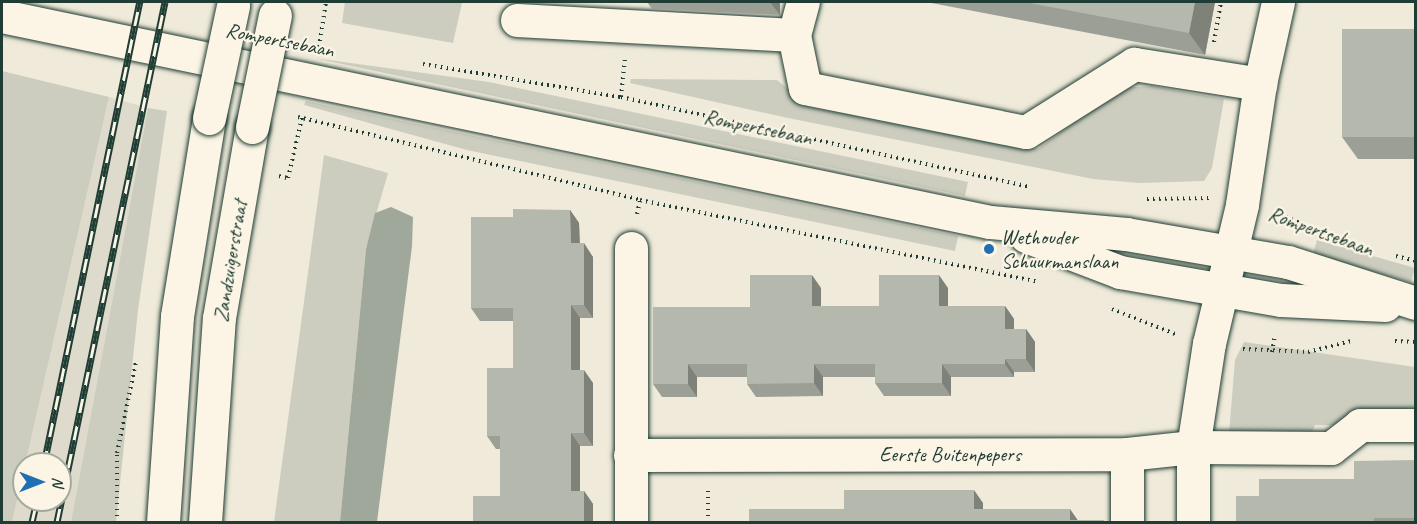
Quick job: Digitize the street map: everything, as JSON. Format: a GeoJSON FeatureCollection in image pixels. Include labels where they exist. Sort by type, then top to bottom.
{"type":"FeatureCollection","features":[{"type":"Feature","properties":{"kind":"street"},"geometry":{"type":"LineString","coordinates":[[803,2],[794,35],[805,88],[1026,132],[1134,64],[1260,84]]}},
{"type":"Feature","properties":{"kind":"street"},"geometry":{"type":"LineString","coordinates":[[1193,522],[1193,447],[1209,343],[1242,205],[1260,84],[1278,2]]}},
{"type":"Feature","properties":{"kind":"street","name":"Zandzuigerstraat"},"geometry":{"type":"LineString","coordinates":[[163,522],[177,316],[209,118],[234,4]]}},
{"type":"Feature","properties":{"kind":"street","name":"Zandzuigerstraat"},"geometry":{"type":"LineString","coordinates":[[205,522],[219,318],[252,127],[276,8]]}},
{"type":"Feature","properties":{"kind":"street","name":"Rompertsebaan"},"geometry":{"type":"LineString","coordinates":[[2,15],[990,222],[1126,234],[1227,269],[1288,262],[1416,305]]}},
{"type":"Feature","properties":{"kind":"street"},"geometry":{"type":"LineString","coordinates":[[517,20],[794,35]]}},
{"type":"Feature","properties":{"kind":"street"},"geometry":{"type":"LineString","coordinates":[[631,248],[631,522]]}},
{"type":"Feature","properties":{"kind":"street","name":"Eerste Buitenpepers"},"geometry":{"type":"LineString","coordinates":[[630,455],[1127,454],[1193,447],[1331,448],[1360,425],[1416,425]]}},
{"type":"Feature","properties":{"kind":"street"},"geometry":{"type":"LineString","coordinates":[[1127,454],[1127,522]]}},
{"type":"Feature","properties":{"kind":"path"},"geometry":{"type":"LineString","coordinates":[[319,48],[326,2]]}},
{"type":"Feature","properties":{"kind":"path","name":"Rompertsebaan"},"geometry":{"type":"LineString","coordinates":[[307,46],[330,50]]}},
{"type":"Feature","properties":{"kind":"path","name":"Rompertsebaan"},"geometry":{"type":"LineString","coordinates":[[421,64],[621,97],[1034,188]]}},
{"type":"Feature","properties":{"kind":"path"},"geometry":{"type":"LineString","coordinates":[[290,116],[640,200],[1044,283]]}},
{"type":"Feature","properties":{"kind":"path"},"geometry":{"type":"LineString","coordinates":[[272,174],[288,178],[302,118]]}},
{"type":"Feature","properties":{"kind":"path","name":"Rompertsebaan"},"geometry":{"type":"LineString","coordinates":[[1143,200],[1206,198],[1274,212],[1325,234]]}},
{"type":"Feature","properties":{"kind":"path","name":"Rompertsebaan"},"geometry":{"type":"LineString","coordinates":[[1385,254],[1416,261]]}},
{"type":"Feature","properties":{"kind":"path"},"geometry":{"type":"LineString","coordinates":[[1104,306],[1170,333],[1240,349],[1308,352],[1360,339]]}},
{"type":"Feature","properties":{"kind":"path"},"geometry":{"type":"LineString","coordinates":[[1382,340],[1416,342]]}},
{"type":"Feature","properties":{"kind":"shaded area"},"geometry":{"type":"Polygon","coordinates":[[[345,2],[462,3],[453,43],[342,23],[345,2]]]}},
{"type":"Feature","properties":{"kind":"shaded area"},"geometry":{"type":"Polygon","coordinates":[[[314,58],[489,82],[968,182],[965,196],[314,58]]]}},
{"type":"Feature","properties":{"kind":"shaded area"},"geometry":{"type":"Polygon","coordinates":[[[2,71],[109,97],[28,452],[12,452],[12,512],[14,512],[12,522],[2,522],[2,71]]]}},
{"type":"Feature","properties":{"kind":"shaded area"},"geometry":{"type":"Polygon","coordinates":[[[631,79],[777,80],[810,107],[1038,149],[1121,88],[1151,86],[1224,99],[1212,168],[1204,181],[1140,183],[1093,179],[788,118],[630,83],[631,79]]]}},
{"type":"Feature","properties":{"kind":"shaded area"},"geometry":{"type":"Polygon","coordinates":[[[109,97],[148,108],[71,522],[12,522],[14,512],[72,512],[72,452],[28,452],[109,97]]]}},
{"type":"Feature","properties":{"kind":"shaded area"},"geometry":{"type":"Polygon","coordinates":[[[306,101],[958,236],[955,251],[467,150],[304,105],[306,101]]]}},
{"type":"Feature","properties":{"kind":"shaded area"},"geometry":{"type":"Polygon","coordinates":[[[148,108],[167,111],[138,310],[116,522],[71,522],[148,108]]]}},
{"type":"Feature","properties":{"kind":"shaded area"},"geometry":{"type":"Polygon","coordinates":[[[324,155],[388,173],[366,249],[340,522],[274,522],[324,155]]]}},
{"type":"Feature","properties":{"kind":"shaded area"},"geometry":{"type":"Polygon","coordinates":[[[391,207],[413,217],[412,246],[377,522],[340,522],[366,249],[375,213],[391,207]]]}},
{"type":"Feature","properties":{"kind":"shaded area"},"geometry":{"type":"Polygon","coordinates":[[[1317,240],[1415,268],[1411,283],[1313,254],[1317,240]]]}},
{"type":"Feature","properties":{"kind":"shaded area"},"geometry":{"type":"Polygon","coordinates":[[[1244,342],[1415,367],[1415,426],[1315,425],[1306,446],[1228,446],[1235,360],[1244,342]]]}},
{"type":"Feature","properties":{"kind":"building"},"geometry":{"type":"Polygon","coordinates":[[[1024,2],[1195,2],[1189,33],[1024,2]]]}},
{"type":"Feature","properties":{"kind":"building"},"geometry":{"type":"Polygon","coordinates":[[[1342,29],[1416,29],[1416,137],[1342,137],[1342,29]]]}},
{"type":"Feature","properties":{"kind":"building"},"geometry":{"type":"Polygon","coordinates":[[[513,209],[570,210],[571,243],[584,243],[584,305],[571,305],[571,370],[584,370],[584,433],[571,433],[571,491],[584,491],[584,522],[473,522],[473,496],[500,496],[500,436],[487,436],[487,368],[513,368],[513,308],[471,308],[471,217],[513,217],[513,209]]]}},
{"type":"Feature","properties":{"kind":"building"},"geometry":{"type":"Polygon","coordinates":[[[750,275],[812,275],[812,306],[879,306],[879,275],[939,275],[939,306],[1005,306],[1005,329],[1026,329],[1026,359],[1005,359],[1005,364],[942,364],[942,383],[875,383],[875,364],[814,364],[814,383],[747,384],[747,364],[688,364],[688,384],[653,384],[653,307],[750,307],[750,275]]]}},
{"type":"Feature","properties":{"kind":"building"},"geometry":{"type":"Polygon","coordinates":[[[1416,460],[1416,518],[1374,518],[1374,522],[1236,522],[1236,496],[1259,496],[1259,479],[1354,479],[1354,461],[1416,460]]]}},
{"type":"Feature","properties":{"kind":"building"},"geometry":{"type":"Polygon","coordinates":[[[844,490],[974,490],[974,509],[1070,509],[1070,520],[1104,520],[1104,522],[749,522],[749,509],[844,509],[844,490]]]}},
{"type":"Feature","properties":{"kind":"railway"},"geometry":{"type":"LineString","coordinates":[[46,452],[140,2]]}},
{"type":"Feature","properties":{"kind":"railway"},"geometry":{"type":"LineString","coordinates":[[57,522],[165,2]]}},
{"type":"Feature","properties":{"kind":"railway"},"geometry":{"type":"LineString","coordinates":[[32,522],[34,512]]}},
{"type":"Feature","properties":{"kind":"place","name":"Wethouder Schuurmanslaan"},"geometry":{"type":"Point","coordinates":[989,249]}}]}
